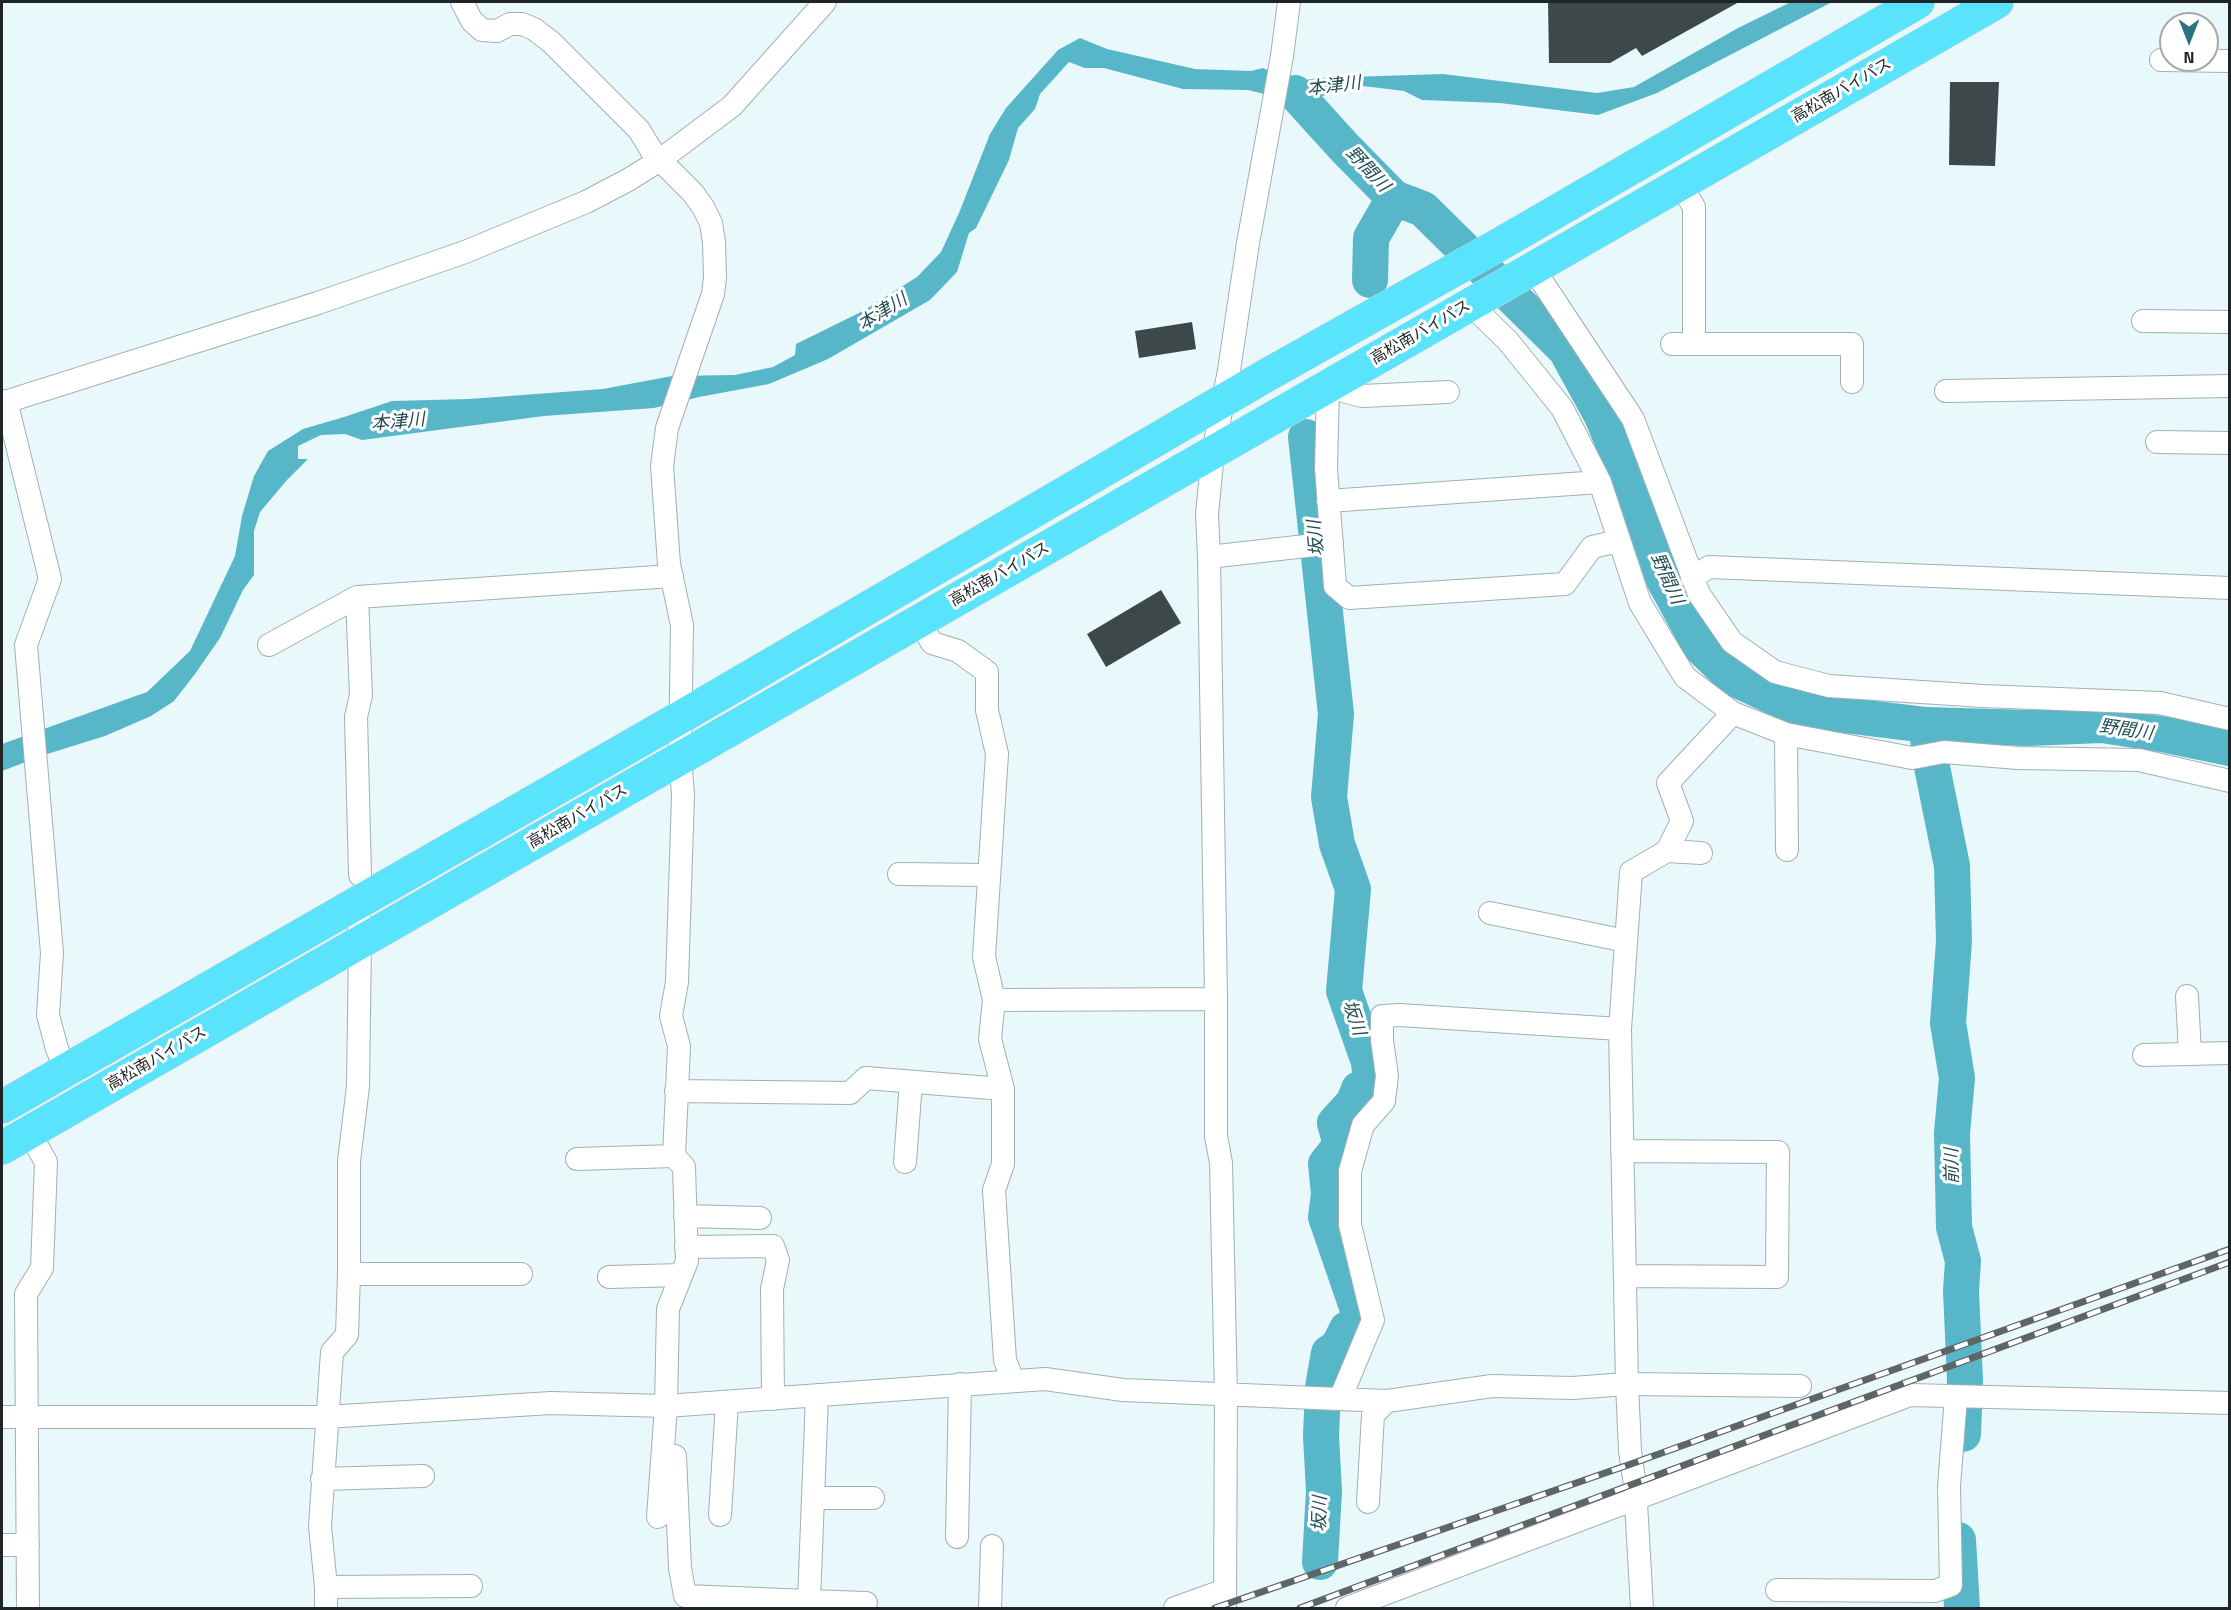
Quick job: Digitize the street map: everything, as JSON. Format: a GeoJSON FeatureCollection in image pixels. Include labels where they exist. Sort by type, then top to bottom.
{"type":"FeatureCollection","features":[{"type":"Feature","properties":{"kind":"highway"},"geometry":{"type":"LineString","coordinates":[[2,1107],[66,1070],[359,888],[681,717],[1223,401],[1495,247],[1918,2]]}},
{"type":"Feature","properties":{"kind":"highway","name":"高松南バイパス"},"geometry":{"type":"LineString","coordinates":[[15,1140],[1997,2]]}},
{"type":"Feature","properties":{"kind":"street"},"geometry":{"type":"LineString","coordinates":[[462,2],[472,21],[482,30],[497,31],[510,24],[522,24],[534,29],[551,42],[639,130],[653,153],[703,207],[711,224],[715,278],[708,310],[667,428],[662,466],[669,564],[682,625],[680,757],[682,795],[677,982],[671,1016],[679,1046],[674,1156],[684,1167],[687,1261],[668,1309],[680,1568],[686,1596],[866,1603]]}},
{"type":"Feature","properties":{"kind":"street"},"geometry":{"type":"LineString","coordinates":[[66,1070],[57,1050],[48,1015],[52,953],[26,645],[50,579],[4,402],[318,303],[465,252],[586,202],[660,160],[732,106],[825,2]]}},
{"type":"Feature","properties":{"kind":"street"},"geometry":{"type":"LineString","coordinates":[[1175,1608],[1225,1599],[1226,1395],[1221,1163],[1216,1136],[1216,999],[1207,514],[1213,453],[1282,56],[1289,2]]}},
{"type":"Feature","properties":{"kind":"street"},"geometry":{"type":"LineString","coordinates":[[1680,184],[1694,207],[1694,343]]}},
{"type":"Feature","properties":{"kind":"street"},"geometry":{"type":"LineString","coordinates":[[1528,271],[1634,419],[1699,594],[1732,642],[1775,672],[1829,686],[1983,696],[2160,702],[2229,719]]}},
{"type":"Feature","properties":{"kind":"street"},"geometry":{"type":"LineString","coordinates":[[1470,304],[1508,341],[1562,408],[1600,482],[1640,603],[1685,677],[1733,713],[1786,734],[1912,758],[1944,752],[2018,758],[2139,760],[2229,781]]}},
{"type":"Feature","properties":{"kind":"street"},"geometry":{"type":"LineString","coordinates":[[2143,321],[2229,322]]}},
{"type":"Feature","properties":{"kind":"street"},"geometry":{"type":"LineString","coordinates":[[1672,344],[1852,344],[1852,382]]}},
{"type":"Feature","properties":{"kind":"street"},"geometry":{"type":"LineString","coordinates":[[1946,391],[2229,386]]}},
{"type":"Feature","properties":{"kind":"street"},"geometry":{"type":"LineString","coordinates":[[1448,392],[1362,396],[1328,387],[1326,468],[1328,501],[1320,545],[1335,586],[1349,598],[1565,584],[1592,547],[1619,541]]}},
{"type":"Feature","properties":{"kind":"street"},"geometry":{"type":"LineString","coordinates":[[2157,442],[2229,443]]}},
{"type":"Feature","properties":{"kind":"street"},"geometry":{"type":"LineString","coordinates":[[1328,501],[1600,482]]}},
{"type":"Feature","properties":{"kind":"street"},"geometry":{"type":"LineString","coordinates":[[1209,557],[1320,545]]}},
{"type":"Feature","properties":{"kind":"street"},"geometry":{"type":"LineString","coordinates":[[1692,578],[1709,567],[2229,588]]}},
{"type":"Feature","properties":{"kind":"street"},"geometry":{"type":"LineString","coordinates":[[269,645],[357,597],[672,576]]}},
{"type":"Feature","properties":{"kind":"street"},"geometry":{"type":"LineString","coordinates":[[357,597],[361,695],[356,717],[360,942],[358,1086],[349,1161],[347,1335],[332,1352],[322,1479],[320,1526],[326,1598],[471,1586]]}},
{"type":"Feature","properties":{"kind":"street"},"geometry":{"type":"LineString","coordinates":[[919,621],[932,642],[958,651],[987,672],[987,710],[997,754],[987,875],[984,957],[994,1000],[990,1039],[1003,1089],[1003,1164],[994,1190],[1005,1360],[1014,1381]]}},
{"type":"Feature","properties":{"kind":"street"},"geometry":{"type":"LineString","coordinates":[[1642,1608],[1627,1384],[1620,1029],[1631,872],[1667,851],[1682,821],[1668,783],[1733,713]]}},
{"type":"Feature","properties":{"kind":"street"},"geometry":{"type":"LineString","coordinates":[[1786,734],[1787,850]]}},
{"type":"Feature","properties":{"kind":"street"},"geometry":{"type":"LineString","coordinates":[[1667,851],[1701,853]]}},
{"type":"Feature","properties":{"kind":"street"},"geometry":{"type":"LineString","coordinates":[[899,874],[987,875]]}},
{"type":"Feature","properties":{"kind":"street"},"geometry":{"type":"LineString","coordinates":[[1490,913],[1626,941]]}},
{"type":"Feature","properties":{"kind":"street"},"geometry":{"type":"LineString","coordinates":[[2187,996],[2190,1054]]}},
{"type":"Feature","properties":{"kind":"street"},"geometry":{"type":"LineString","coordinates":[[994,1000],[1216,999]]}},
{"type":"Feature","properties":{"kind":"street"},"geometry":{"type":"LineString","coordinates":[[1329,1399],[1373,1320],[1350,1225],[1350,1171],[1363,1125],[1384,1101],[1387,1076],[1382,1040],[1382,1016],[1399,1015],[1620,1029]]}},
{"type":"Feature","properties":{"kind":"street"},"geometry":{"type":"LineString","coordinates":[[2144,1055],[2229,1053]]}},
{"type":"Feature","properties":{"kind":"street"},"geometry":{"type":"LineString","coordinates":[[676,1091],[850,1093],[866,1078],[1003,1089]]}},
{"type":"Feature","properties":{"kind":"street"},"geometry":{"type":"LineString","coordinates":[[905,1162],[911,1082]]}},
{"type":"Feature","properties":{"kind":"street"},"geometry":{"type":"LineString","coordinates":[[15,1140],[46,1162],[42,1268],[26,1294],[28,1608]]}},
{"type":"Feature","properties":{"kind":"street"},"geometry":{"type":"LineString","coordinates":[[1622,1151],[1778,1152],[1777,1277],[1624,1276]]}},
{"type":"Feature","properties":{"kind":"street"},"geometry":{"type":"LineString","coordinates":[[577,1159],[674,1156]]}},
{"type":"Feature","properties":{"kind":"street"},"geometry":{"type":"LineString","coordinates":[[686,1216],[760,1218]]}},
{"type":"Feature","properties":{"kind":"street"},"geometry":{"type":"LineString","coordinates":[[686,1247],[773,1246],[778,1260],[772,1290],[773,1399]]}},
{"type":"Feature","properties":{"kind":"street"},"geometry":{"type":"LineString","coordinates":[[349,1274],[521,1274]]}},
{"type":"Feature","properties":{"kind":"street"},"geometry":{"type":"LineString","coordinates":[[609,1277],[681,1275]]}},
{"type":"Feature","properties":{"kind":"street"},"geometry":{"type":"LineString","coordinates":[[2,1417],[27,1419],[326,1417],[551,1403],[673,1406],[1045,1379],[1123,1390],[1387,1401],[1492,1386],[1572,1388],[1627,1384],[1800,1386]]}},
{"type":"Feature","properties":{"kind":"street"},"geometry":{"type":"LineString","coordinates":[[957,1537],[960,1384]]}},
{"type":"Feature","properties":{"kind":"street"},"geometry":{"type":"LineString","coordinates":[[809,1601],[817,1395]]}},
{"type":"Feature","properties":{"kind":"street"},"geometry":{"type":"LineString","coordinates":[[1347,1608],[1910,1395],[2229,1403]]}},
{"type":"Feature","properties":{"kind":"street"},"geometry":{"type":"LineString","coordinates":[[1777,1590],[1935,1592],[1951,1585],[1948,1486],[1956,1397]]}},
{"type":"Feature","properties":{"kind":"street"},"geometry":{"type":"LineString","coordinates":[[1368,1502],[1373,1415],[1387,1401]]}},
{"type":"Feature","properties":{"kind":"street"},"geometry":{"type":"LineString","coordinates":[[720,1515],[727,1402]]}},
{"type":"Feature","properties":{"kind":"street"},"geometry":{"type":"LineString","coordinates":[[658,1517],[673,1406]]}},
{"type":"Feature","properties":{"kind":"street"},"geometry":{"type":"LineString","coordinates":[[322,1479],[423,1476]]}},
{"type":"Feature","properties":{"kind":"street"},"geometry":{"type":"LineString","coordinates":[[813,1498],[873,1498]]}},
{"type":"Feature","properties":{"kind":"street"},"geometry":{"type":"LineString","coordinates":[[2,1545],[28,1545]]}},
{"type":"Feature","properties":{"kind":"street"},"geometry":{"type":"LineString","coordinates":[[990,1608],[992,1546]]}},
{"type":"Feature","properties":{"kind":"water","name":"本津川"},"geometry":{"type":"Polygon","coordinates":[[[1791,2],[1832,2],[1657,93],[1598,115],[1500,103],[1422,100],[1404,91],[1363,86],[1314,98],[1305,109],[1285,99],[1248,90],[1183,89],[1104,68],[1085,68],[1069,62],[1040,94],[1035,109],[1018,128],[1009,160],[976,228],[969,233],[957,272],[930,300],[828,359],[769,384],[654,408],[544,416],[362,440],[345,434],[321,435],[298,446],[298,459],[308,459],[260,512],[254,531],[254,575],[243,590],[220,638],[174,701],[151,716],[105,736],[2,771],[2,744],[147,692],[190,651],[235,556],[242,516],[254,476],[268,451],[303,429],[392,401],[469,399],[603,389],[672,376],[735,375],[773,367],[795,355],[796,344],[863,311],[917,277],[941,252],[990,134],[1006,108],[1058,50],[1080,38],[1107,49],[1195,69],[1251,71],[1263,68],[1294,82],[1318,78],[1443,74],[1597,93],[1634,87],[1738,28],[1791,2]]]}},
{"type":"Feature","properties":{"kind":"building"},"geometry":{"type":"Polygon","coordinates":[[[1548,2],[1739,2],[1642,56],[1636,48],[1610,63],[1549,63],[1548,2]]]}},
{"type":"Feature","properties":{"kind":"building"},"geometry":{"type":"Polygon","coordinates":[[[1950,82],[1999,82],[1995,166],[1949,165],[1950,82]]]}},
{"type":"Feature","properties":{"kind":"building"},"geometry":{"type":"Polygon","coordinates":[[[1192,322],[1196,349],[1139,358],[1135,331],[1192,322]]]}},
{"type":"Feature","properties":{"kind":"building"},"geometry":{"type":"Polygon","coordinates":[[[1161,590],[1181,623],[1106,667],[1087,634],[1161,590]]]}},
{"type":"Feature","properties":{"kind":"waterway","name":"野間川"},"geometry":{"type":"LineString","coordinates":[[1295,93],[1394,198],[1423,209],[1566,350],[1601,414],[1635,494],[1664,580],[1700,646],[1733,678],[1793,706],[1844,715],[1926,725],[2028,728],[2102,725],[2230,748]]}},
{"type":"Feature","properties":{"kind":"waterway","name":"坂川"},"geometry":{"type":"LineString","coordinates":[[1370,280],[1371,238],[1394,198]]}},
{"type":"Feature","properties":{"kind":"waterway","name":"坂川"},"geometry":{"type":"LineString","coordinates":[[1306,437],[1336,714],[1329,797],[1337,844],[1353,889],[1344,991],[1369,1062],[1371,1083],[1359,1089],[1354,1102],[1335,1123],[1341,1145],[1326,1164],[1329,1194],[1326,1217],[1359,1313],[1356,1324],[1347,1329],[1338,1347],[1329,1353],[1323,1387],[1321,1436],[1324,1491],[1320,1562]]}},
{"type":"Feature","properties":{"kind":"waterway","name":"前川"},"geometry":{"type":"LineString","coordinates":[[1926,725],[1952,866],[1954,941],[1948,1023],[1957,1078],[1952,1133],[1954,1227],[1963,1261],[1961,1291],[1965,1380],[1963,1434]]}},
{"type":"Feature","properties":{"kind":"waterway","name":"前川"},"geometry":{"type":"LineString","coordinates":[[1958,1540],[1962,1608]]}},
{"type":"Feature","properties":{"kind":"railway"},"geometry":{"type":"LineString","coordinates":[[1215,1608],[1631,1464],[2230,1249]]}},
{"type":"Feature","properties":{"kind":"railway"},"geometry":{"type":"LineString","coordinates":[[1300,1608],[2230,1262]]}}]}
